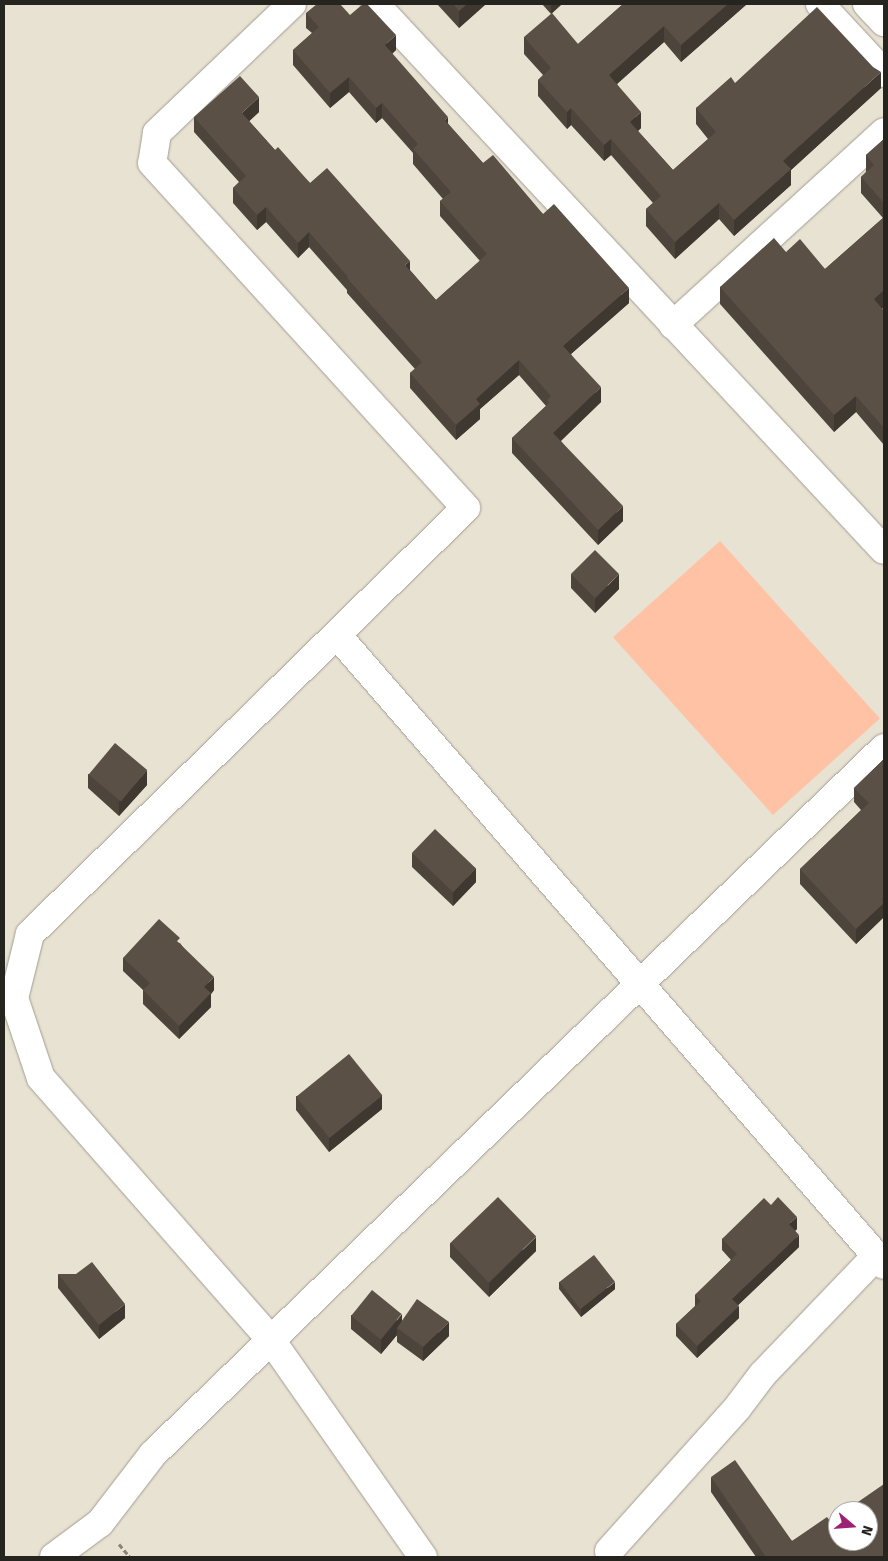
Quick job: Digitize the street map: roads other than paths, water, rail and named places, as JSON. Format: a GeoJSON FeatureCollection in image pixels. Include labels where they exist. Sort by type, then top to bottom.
{"type":"FeatureCollection","features":[{"type":"Feature","properties":{"kind":"street"},"geometry":{"type":"LineString","coordinates":[[292,4],[157,134],[152,163],[466,508],[30,934],[14,998],[41,1078],[270,1340],[423,1557]]}},
{"type":"Feature","properties":{"kind":"street"},"geometry":{"type":"LineString","coordinates":[[375,4],[672,325],[884,550]]}},
{"type":"Feature","properties":{"kind":"street"},"geometry":{"type":"LineString","coordinates":[[820,4],[884,73]]}},
{"type":"Feature","properties":{"kind":"street"},"geometry":{"type":"LineString","coordinates":[[867,4],[884,22]]}},
{"type":"Feature","properties":{"kind":"street"},"geometry":{"type":"LineString","coordinates":[[672,325],[884,132]]}},
{"type":"Feature","properties":{"kind":"street"},"geometry":{"type":"LineString","coordinates":[[337,635],[880,1260],[763,1374],[738,1407],[609,1551]]}},
{"type":"Feature","properties":{"kind":"street"},"geometry":{"type":"LineString","coordinates":[[54,1557],[100,1523],[153,1454],[884,748]]}}]}
